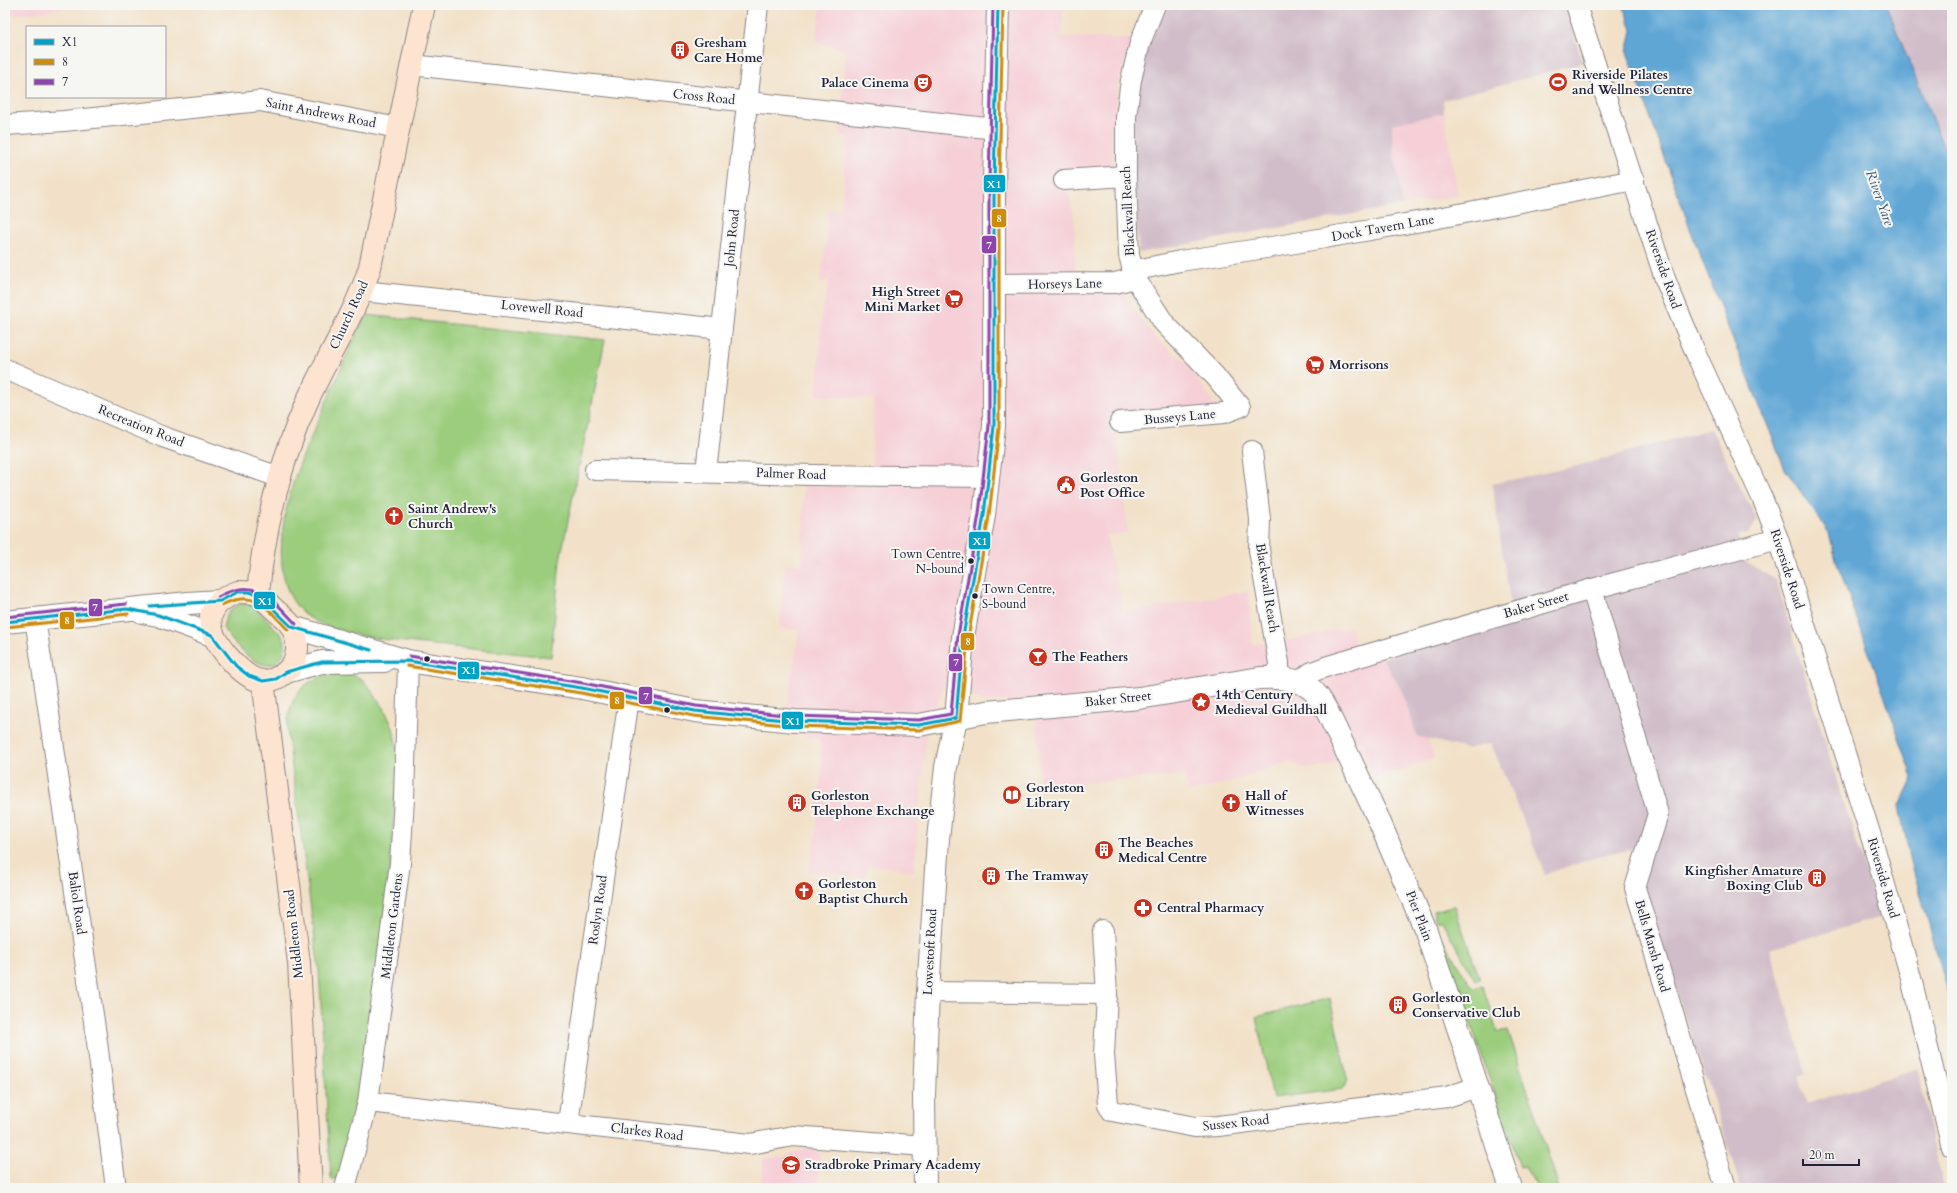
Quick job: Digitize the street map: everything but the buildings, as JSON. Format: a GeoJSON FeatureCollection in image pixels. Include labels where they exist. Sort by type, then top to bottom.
{"type":"FeatureCollection","features":[{"type":"Feature","properties":{"kind":"main road","name":"Church Road"},"geometry":{"type":"LineString","coordinates":[[258,594],[259,575],[279,477],[305,405],[362,290],[376,243],[424,5]]}},
{"type":"Feature","properties":{"kind":"main road"},"geometry":{"type":"LineString","coordinates":[[238,592],[258,594],[292,627],[298,645],[296,659],[286,672],[276,679],[263,681],[249,676],[236,666],[212,635],[210,619],[214,609],[220,601],[238,592]]}},
{"type":"Feature","properties":{"kind":"main road","name":"Middleton Road"},"geometry":{"type":"LineString","coordinates":[[263,681],[299,963],[311,1188]]}},
{"type":"Feature","properties":{"kind":"street","name":"John Road"},"geometry":{"type":"LineString","coordinates":[[706,472],[758,5]]}},
{"type":"Feature","properties":{"kind":"street","name":"Lowestoft Road"},"geometry":{"type":"LineString","coordinates":[[925,1188],[924,1146],[928,992],[938,839],[946,767],[956,718],[963,637],[984,515],[994,426],[994,284],[998,5]]}},
{"type":"Feature","properties":{"kind":"street","name":"Blackwall Reach"},"geometry":{"type":"LineString","coordinates":[[1155,5],[1140,43],[1131,80],[1126,117],[1126,176],[1129,255],[1134,275],[1164,323],[1216,376],[1240,407]]}},
{"type":"Feature","properties":{"kind":"street","name":"Riverside Road"},"geometry":{"type":"LineString","coordinates":[[1576,5],[1665,279],[1696,356],[1763,500],[1778,539],[1876,853],[1912,978],[1952,1147]]}},
{"type":"Feature","properties":{"kind":"street","name":"Cross Road"},"geometry":{"type":"LineString","coordinates":[[412,65],[996,129]]}},
{"type":"Feature","properties":{"kind":"street","name":"Saint Andrews Road"},"geometry":{"type":"LineString","coordinates":[[5,125],[64,121],[260,102],[398,128]]}},
{"type":"Feature","properties":{"kind":"street"},"geometry":{"type":"LineString","coordinates":[[1064,180],[1126,176]]}},
{"type":"Feature","properties":{"kind":"street","name":"Dock Tavern Lane"},"geometry":{"type":"LineString","coordinates":[[1134,275],[1180,261],[1428,220],[1634,180]]}},
{"type":"Feature","properties":{"kind":"street","name":"Horseys Lane"},"geometry":{"type":"LineString","coordinates":[[994,284],[1115,283],[1134,275]]}},
{"type":"Feature","properties":{"kind":"street","name":"Lovewell Road"},"geometry":{"type":"LineString","coordinates":[[362,290],[722,329]]}},
{"type":"Feature","properties":{"kind":"street","name":"Recreation Road"},"geometry":{"type":"LineString","coordinates":[[5,368],[164,437],[279,477]]}},
{"type":"Feature","properties":{"kind":"street","name":"Busseys Lane"},"geometry":{"type":"LineString","coordinates":[[1120,422],[1224,413],[1240,407]]}},
{"type":"Feature","properties":{"kind":"street","name":"Blackwall Reach"},"geometry":{"type":"LineString","coordinates":[[1252,451],[1260,519],[1258,550],[1279,663],[1289,679]]}},
{"type":"Feature","properties":{"kind":"street","name":"Palmer Road"},"geometry":{"type":"LineString","coordinates":[[595,470],[988,477]]}},
{"type":"Feature","properties":{"kind":"street","name":"Baker Street"},"geometry":{"type":"LineString","coordinates":[[408,660],[582,688],[695,711],[795,721],[919,725],[986,712],[1139,698],[1260,678],[1289,679],[1328,666],[1592,589],[1778,539]]}},
{"type":"Feature","properties":{"kind":"street","name":"Bells Marsh Road"},"geometry":{"type":"LineString","coordinates":[[1592,589],[1658,814],[1635,888],[1726,1188]]}},
{"type":"Feature","properties":{"kind":"street"},"geometry":{"type":"LineString","coordinates":[[5,622],[220,601]]}},
{"type":"Feature","properties":{"kind":"street"},"geometry":{"type":"LineString","coordinates":[[127,609],[158,615],[212,635]]}},
{"type":"Feature","properties":{"kind":"street","name":"Baliol Road"},"geometry":{"type":"LineString","coordinates":[[35,618],[97,1042],[116,1188]]}},
{"type":"Feature","properties":{"kind":"street"},"geometry":{"type":"LineString","coordinates":[[292,627],[408,660]]}},
{"type":"Feature","properties":{"kind":"street"},"geometry":{"type":"LineString","coordinates":[[286,672],[322,662],[408,660]]}},
{"type":"Feature","properties":{"kind":"street","name":"Middleton Gardens"},"geometry":{"type":"LineString","coordinates":[[345,1188],[368,1102],[400,863],[404,799],[408,660]]}},
{"type":"Feature","properties":{"kind":"street","name":"Pier Plain"},"geometry":{"type":"LineString","coordinates":[[1289,679],[1316,693],[1328,712],[1377,816],[1426,931],[1511,1188]]}},
{"type":"Feature","properties":{"kind":"street","name":"Roslyn Road"},"geometry":{"type":"LineString","coordinates":[[568,1123],[628,698]]}},
{"type":"Feature","properties":{"kind":"street","name":"Sussex Road"},"geometry":{"type":"LineString","coordinates":[[1103,930],[1107,994],[1104,1055],[1108,1104],[1112,1111],[1195,1127],[1218,1126],[1447,1097],[1477,1087]]}},
{"type":"Feature","properties":{"kind":"street"},"geometry":{"type":"LineString","coordinates":[[928,992],[1107,994]]}},
{"type":"Feature","properties":{"kind":"street","name":"Clarkes Road"},"geometry":{"type":"LineString","coordinates":[[368,1102],[750,1144],[793,1136],[924,1146]]}},
{"type":"Feature","properties":{"kind":"shaded area"},"geometry":{"type":"Polygon","coordinates":[[[5,5],[93,5],[5,16],[5,5]]]}},
{"type":"Feature","properties":{"kind":"shaded area"},"geometry":{"type":"Polygon","coordinates":[[[821,5],[1064,5],[1061,37],[1133,39],[1120,78],[1112,131],[1113,179],[1068,189],[1075,224],[1076,276],[1116,279],[1128,302],[1155,338],[1185,362],[1221,413],[1117,425],[1128,533],[1106,535],[1124,613],[1248,591],[1253,644],[1285,641],[1350,627],[1355,644],[1355,666],[1382,658],[1401,689],[1417,736],[1427,738],[1435,759],[1374,778],[1363,752],[1325,767],[1302,768],[1290,761],[1242,778],[1232,780],[1232,782],[1189,792],[1185,775],[1062,784],[1040,784],[1036,702],[983,701],[977,699],[967,690],[942,689],[938,703],[928,712],[914,871],[867,865],[866,877],[808,871],[815,846],[822,764],[820,739],[805,737],[808,710],[785,708],[788,702],[799,630],[780,628],[786,564],[802,564],[804,486],[876,486],[872,470],[874,399],[817,395],[822,313],[830,278],[820,284],[826,244],[828,210],[841,210],[848,137],[840,136],[846,50],[816,42],[821,5]]]}},
{"type":"Feature","properties":{"kind":"shaded area"},"geometry":{"type":"Polygon","coordinates":[[[1164,5],[1564,5],[1583,63],[1443,100],[1444,113],[1392,124],[1393,148],[1403,205],[1139,253],[1131,172],[1136,93],[1142,61],[1164,5]]]}},
{"type":"Feature","properties":{"kind":"shaded area"},"geometry":{"type":"Polygon","coordinates":[[[1886,5],[1952,5],[1952,168],[1915,77],[1886,5]]]}},
{"type":"Feature","properties":{"kind":"shaded area"},"geometry":{"type":"Polygon","coordinates":[[[1444,113],[1458,195],[1403,205],[1393,148],[1392,124],[1444,113]]]}},
{"type":"Feature","properties":{"kind":"shaded area"},"geometry":{"type":"Polygon","coordinates":[[[1711,429],[1757,520],[1750,532],[1738,536],[1746,562],[1776,580],[1843,801],[1881,917],[1770,949],[1807,1074],[1799,1077],[1807,1104],[1918,1068],[1922,1096],[1944,1188],[1741,1188],[1715,1104],[1650,917],[1635,849],[1610,853],[1545,874],[1491,743],[1466,749],[1417,736],[1401,689],[1382,658],[1513,621],[1492,484],[1577,466],[1711,429]]]}},
{"type":"Feature","properties":{"kind":"shaded area","name":"Stradbroke Primary Academy"},"geometry":{"type":"Polygon","coordinates":[[[806,1148],[819,1148],[819,1188],[761,1188],[763,1158],[781,1157],[806,1148]]]}},
{"type":"Feature","properties":{"kind":"green space"},"geometry":{"type":"Polygon","coordinates":[[[366,315],[605,340],[560,560],[551,657],[404,642],[353,634],[337,630],[310,618],[297,607],[289,592],[284,576],[282,557],[284,520],[288,503],[299,465],[345,359],[366,315]]]}},
{"type":"Feature","properties":{"kind":"green space"},"geometry":{"type":"Polygon","coordinates":[[[240,604],[250,604],[284,639],[285,646],[283,653],[274,663],[267,665],[258,663],[250,658],[234,643],[223,628],[228,613],[232,608],[240,604]]]}},
{"type":"Feature","properties":{"kind":"green space"},"geometry":{"type":"Polygon","coordinates":[[[337,673],[351,674],[362,679],[371,690],[384,708],[393,728],[398,754],[390,873],[365,1085],[345,1179],[331,1179],[319,970],[287,729],[291,706],[300,690],[315,679],[337,673]]]}},
{"type":"Feature","properties":{"kind":"green space"},"geometry":{"type":"Polygon","coordinates":[[[1454,906],[1480,979],[1475,980],[1442,921],[1436,921],[1433,911],[1454,906]]]}},
{"type":"Feature","properties":{"kind":"green space"},"geometry":{"type":"Polygon","coordinates":[[[1441,937],[1473,988],[1483,986],[1497,1032],[1508,1030],[1559,1188],[1538,1188],[1524,1166],[1520,1167],[1441,937]]]}},
{"type":"Feature","properties":{"kind":"green space"},"geometry":{"type":"Polygon","coordinates":[[[1330,998],[1347,1078],[1344,1089],[1273,1098],[1256,1017],[1330,998]]]}},
{"type":"Feature","properties":{"kind":"water","name":"River Yare"},"geometry":{"type":"Polygon","coordinates":[[[1623,5],[1886,5],[1952,168],[1952,1005],[1911,862],[1899,807],[1913,777],[1836,560],[1829,533],[1785,469],[1692,234],[1627,52],[1632,30],[1623,5]]]}},
{"type":"Feature","properties":{"kind":"transit line","name":"7"},"geometry":{"type":"LineString","coordinates":[[409,656],[583,683],[696,706],[795,716],[919,720],[951,714],[958,636],[979,514],[989,426],[989,185],[993,5]]}},
{"type":"Feature","properties":{"kind":"transit line","name":"X1"},"geometry":{"type":"LineString","coordinates":[[956,718],[963,637],[984,515],[994,426],[994,185],[998,5]]}},
{"type":"Feature","properties":{"kind":"transit line","name":"8"},"geometry":{"type":"LineString","coordinates":[[407,666],[581,693],[694,716],[795,726],[919,730],[960,721],[968,638],[989,516],[999,427],[999,185],[1003,5]]}},
{"type":"Feature","properties":{"kind":"transit line","name":"7"},"geometry":{"type":"LineString","coordinates":[[218,597],[231,591],[243,589],[253,589],[262,592],[278,605],[296,624]]}},
{"type":"Feature","properties":{"kind":"transit line","name":"X1"},"geometry":{"type":"LineString","coordinates":[[150,606],[220,601],[238,592],[248,592],[258,594],[292,627],[371,650]]}},
{"type":"Feature","properties":{"kind":"transit line","name":"8"},"geometry":{"type":"LineString","coordinates":[[222,605],[233,600],[243,599],[260,603],[267,608],[288,630]]}},
{"type":"Feature","properties":{"kind":"transit line","name":"7"},"geometry":{"type":"LineString","coordinates":[[5,617],[126,604]]}},
{"type":"Feature","properties":{"kind":"transit line","name":"X1"},"geometry":{"type":"LineString","coordinates":[[5,622],[127,609],[158,615],[212,635],[236,666],[249,676],[263,681],[276,679],[286,672],[322,662],[408,661],[582,688],[695,711],[795,721],[919,725],[956,718]]}},
{"type":"Feature","properties":{"kind":"transit line","name":"8"},"geometry":{"type":"LineString","coordinates":[[6,627],[128,614]]}},
{"type":"Feature","properties":{"kind":"place","name":"Gresham Care Home"},"geometry":{"type":"Point","coordinates":[680,50]}},
{"type":"Feature","properties":{"kind":"place","name":"Riverside Pilates and Wellness Centre"},"geometry":{"type":"Point","coordinates":[1558,82]}},
{"type":"Feature","properties":{"kind":"place","name":"Palace Cinema"},"geometry":{"type":"Point","coordinates":[923,83]}},
{"type":"Feature","properties":{"kind":"place","name":"High Street Mini Market"},"geometry":{"type":"Point","coordinates":[954,299]}},
{"type":"Feature","properties":{"kind":"place","name":"Morrisons"},"geometry":{"type":"Point","coordinates":[1315,365]}},
{"type":"Feature","properties":{"kind":"place","name":"Gorleston Post Office"},"geometry":{"type":"Point","coordinates":[1066,485]}},
{"type":"Feature","properties":{"kind":"place","name":"Saint Andrew's Church"},"geometry":{"type":"Point","coordinates":[394,516]}},
{"type":"Feature","properties":{"kind":"place","name":"Town Centre, N-bound"},"geometry":{"type":"Point","coordinates":[971,561]}},
{"type":"Feature","properties":{"kind":"place","name":"Town Centre, S-bound"},"geometry":{"type":"Point","coordinates":[975,596]}},
{"type":"Feature","properties":{"kind":"place","name":"The Feathers"},"geometry":{"type":"Point","coordinates":[1038,657]}},
{"type":"Feature","properties":{"kind":"place","name":"14th Century Medieval Guildhall"},"geometry":{"type":"Point","coordinates":[1201,702]}},
{"type":"Feature","properties":{"kind":"place","name":"Gorleston Library"},"geometry":{"type":"Point","coordinates":[1012,795]}},
{"type":"Feature","properties":{"kind":"place","name":"Gorleston Telephone Exchange"},"geometry":{"type":"Point","coordinates":[797,803]}},
{"type":"Feature","properties":{"kind":"place","name":"Hall of Witnesses"},"geometry":{"type":"Point","coordinates":[1231,803]}},
{"type":"Feature","properties":{"kind":"place","name":"The Beaches Medical Centre"},"geometry":{"type":"Point","coordinates":[1104,850]}},
{"type":"Feature","properties":{"kind":"place","name":"The Tramway"},"geometry":{"type":"Point","coordinates":[991,876]}},
{"type":"Feature","properties":{"kind":"place","name":"Kingfisher Amature Boxing Club"},"geometry":{"type":"Point","coordinates":[1817,878]}},
{"type":"Feature","properties":{"kind":"place","name":"Gorleston Baptist Church"},"geometry":{"type":"Point","coordinates":[804,891]}},
{"type":"Feature","properties":{"kind":"place","name":"Central Pharmacy"},"geometry":{"type":"Point","coordinates":[1143,908]}},
{"type":"Feature","properties":{"kind":"place","name":"Gorleston Conservative Club"},"geometry":{"type":"Point","coordinates":[1398,1005]}},
{"type":"Feature","properties":{"kind":"place","name":"Stradbroke Primary Academy"},"geometry":{"type":"Point","coordinates":[791,1165]}}]}
